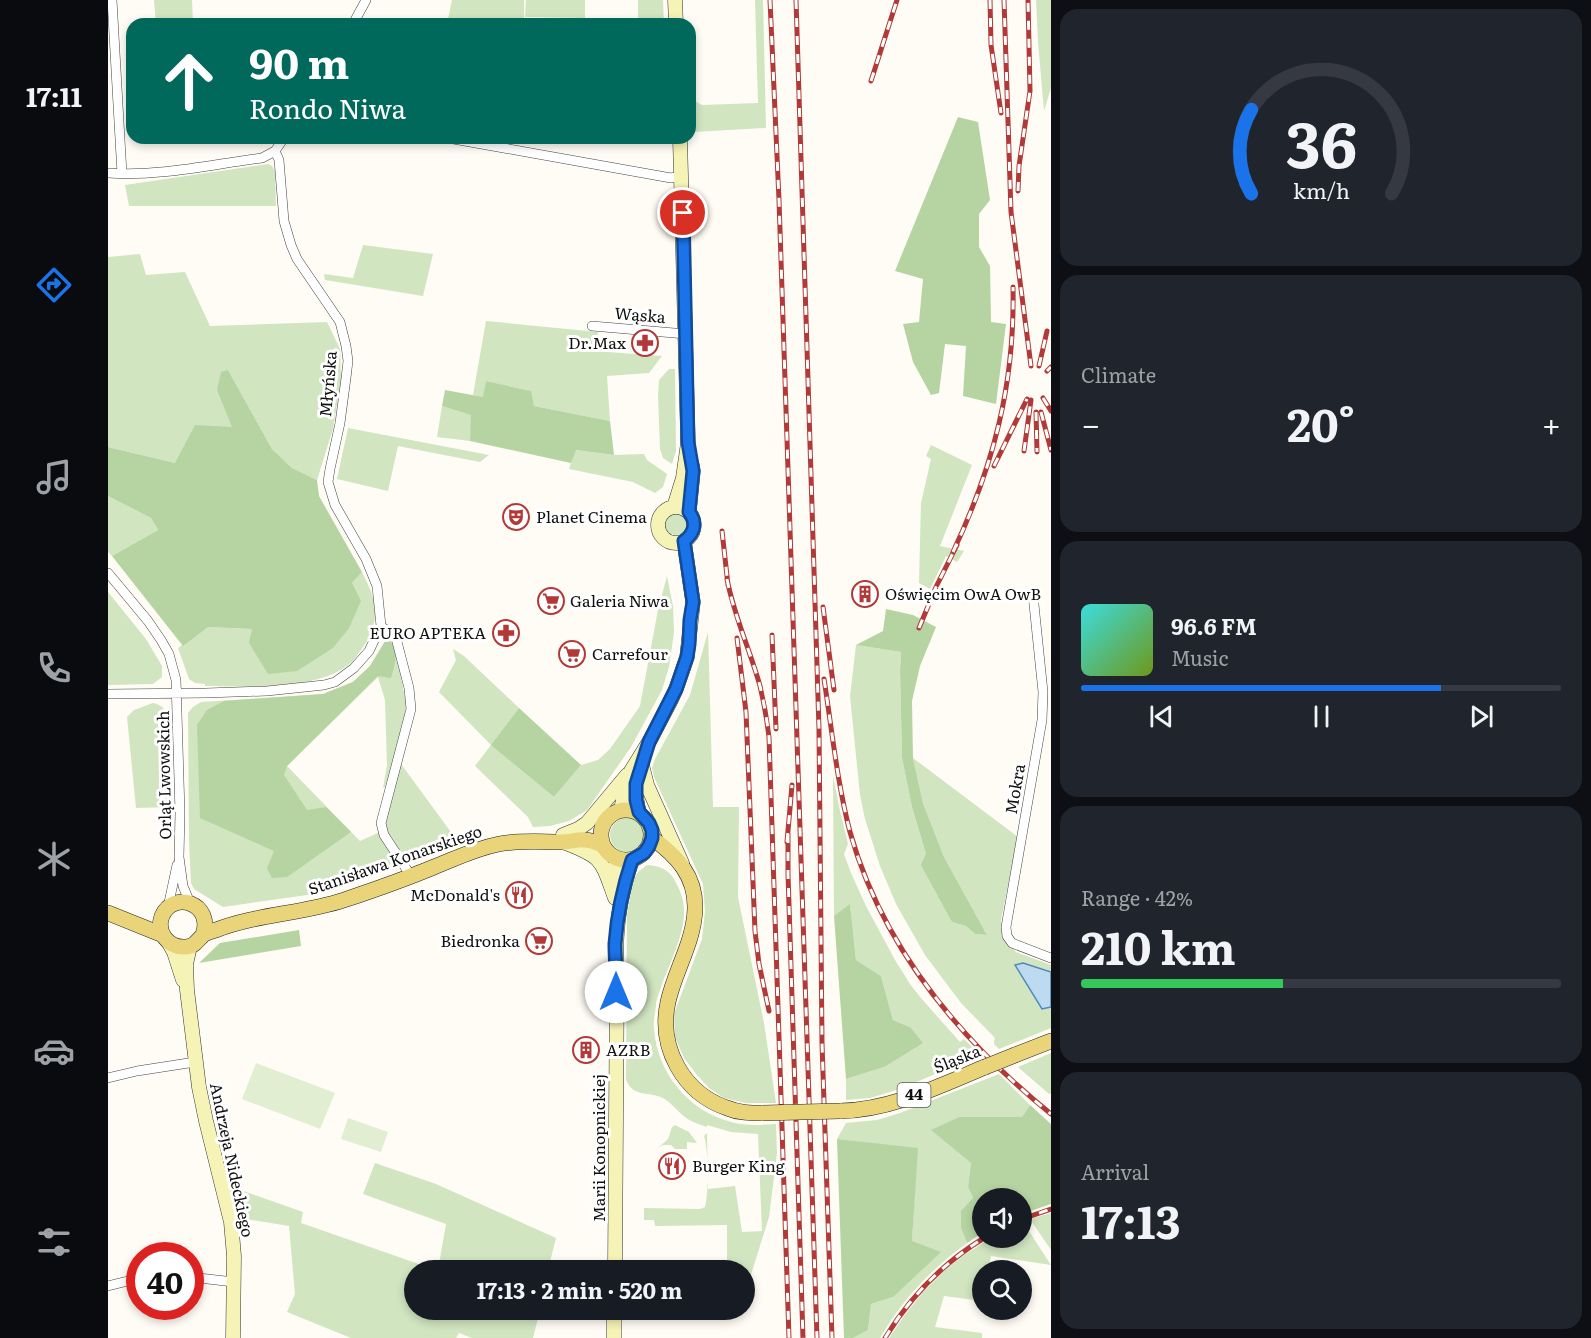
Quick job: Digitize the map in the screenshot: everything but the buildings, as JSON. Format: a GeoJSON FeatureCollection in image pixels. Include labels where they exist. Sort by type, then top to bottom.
{"type":"FeatureCollection","features":[{"type":"Feature","properties":{"kind":"main road"},"geometry":{"type":"LineString","coordinates":[[639,812],[621,810],[606,819],[602,827],[603,845],[610,855],[624,861],[638,857],[664,858],[674,866],[692,888]]}},
{"type":"Feature","properties":{"kind":"main road","name":"44"},"geometry":{"type":"LineString","coordinates":[[639,812],[649,823],[652,838],[668,850],[684,867],[692,888]]}},
{"type":"Feature","properties":{"kind":"main road","name":"Stanisława Konarskiego"},"geometry":{"type":"LineString","coordinates":[[563,839],[602,827]]}},
{"type":"Feature","properties":{"kind":"main road"},"geometry":{"type":"LineString","coordinates":[[638,857],[649,846],[652,838]]}},
{"type":"Feature","properties":{"kind":"main road","name":"Stanisława Konarskiego"},"geometry":{"type":"LineString","coordinates":[[190,946],[196,944],[203,935],[225,926],[256,917],[339,901],[436,867],[470,851],[508,843],[563,839],[584,839],[603,845]]}},
{"type":"Feature","properties":{"kind":"main road","name":"Śląska"},"geometry":{"type":"LineString","coordinates":[[692,888],[695,908],[693,930],[668,1003],[666,1019],[668,1042],[676,1066],[690,1084],[715,1104],[734,1111],[763,1113],[861,1110],[891,1104],[1051,1041]]}},
{"type":"Feature","properties":{"kind":"main road"},"geometry":{"type":"LineString","coordinates":[[110,913],[144,918],[165,912],[178,903],[190,903],[203,914],[206,921],[203,935]]}},
{"type":"Feature","properties":{"kind":"main road"},"geometry":{"type":"LineString","coordinates":[[165,912],[161,928],[166,939]]}},
{"type":"Feature","properties":{"kind":"main road"},"geometry":{"type":"LineString","coordinates":[[110,913],[176,946],[183,948],[190,946]]}},
{"type":"Feature","properties":{"kind":"main road","name":"Stanisława Konarskiego"},"geometry":{"type":"LineString","coordinates":[[203,914],[224,917],[256,917]]}},
{"type":"Feature","properties":{"kind":"street"},"geometry":{"type":"LineString","coordinates":[[112,0],[122,174]]}},
{"type":"Feature","properties":{"kind":"street"},"geometry":{"type":"LineString","coordinates":[[356,18],[366,0]]}},
{"type":"Feature","properties":{"kind":"street"},"geometry":{"type":"LineString","coordinates":[[675,0],[676,18]]}},
{"type":"Feature","properties":{"kind":"street"},"geometry":{"type":"LineString","coordinates":[[108,173],[161,171],[262,158],[280,144]]}},
{"type":"Feature","properties":{"kind":"street"},"geometry":{"type":"LineString","coordinates":[[482,144],[671,177],[681,176]]}},
{"type":"Feature","properties":{"kind":"street"},"geometry":{"type":"LineString","coordinates":[[680,144],[688,442],[693,471],[689,512]]}},
{"type":"Feature","properties":{"kind":"street","name":"Młyńska"},"geometry":{"type":"LineString","coordinates":[[275,150],[279,160],[285,229],[297,259],[337,316],[346,346],[348,361],[346,378],[328,482],[335,505],[366,559],[377,586],[381,626]]}},
{"type":"Feature","properties":{"kind":"street","name":"Wąska"},"geometry":{"type":"LineString","coordinates":[[592,326],[686,334]]}},
{"type":"Feature","properties":{"kind":"street"},"geometry":{"type":"LineString","coordinates":[[674,507],[683,478],[688,442]]}},
{"type":"Feature","properties":{"kind":"street"},"geometry":{"type":"LineString","coordinates":[[674,507],[689,512],[693,519],[694,529],[689,538],[679,542],[664,538],[658,528],[661,514],[674,507]]}},
{"type":"Feature","properties":{"kind":"street"},"geometry":{"type":"LineString","coordinates":[[621,810],[626,784],[666,710],[679,681],[689,644],[690,620],[679,542]]}},
{"type":"Feature","properties":{"kind":"street","name":"Orląt Lwowskich"},"geometry":{"type":"LineString","coordinates":[[108,573],[161,640],[169,654],[176,680],[179,857],[183,886],[190,903]]}},
{"type":"Feature","properties":{"kind":"street","name":"Mokra"},"geometry":{"type":"LineString","coordinates":[[1033,595],[1043,692],[1042,720],[1006,927],[1007,936],[1012,944],[1051,958]]}},
{"type":"Feature","properties":{"kind":"street"},"geometry":{"type":"LineString","coordinates":[[381,626],[396,638],[409,688],[411,709],[381,823],[384,835],[411,876]]}},
{"type":"Feature","properties":{"kind":"street","name":"Orląt Lwowskich"},"geometry":{"type":"LineString","coordinates":[[178,693],[312,687],[335,682],[354,668],[369,651],[381,626]]}},
{"type":"Feature","properties":{"kind":"street"},"geometry":{"type":"LineString","coordinates":[[108,694],[178,693]]}},
{"type":"Feature","properties":{"kind":"street"},"geometry":{"type":"LineString","coordinates":[[636,768],[636,800],[639,812]]}},
{"type":"Feature","properties":{"kind":"street"},"geometry":{"type":"LineString","coordinates":[[563,839],[587,823],[636,768]]}},
{"type":"Feature","properties":{"kind":"street"},"geometry":{"type":"LineString","coordinates":[[636,768],[647,785],[684,867]]}},
{"type":"Feature","properties":{"kind":"street"},"geometry":{"type":"LineString","coordinates":[[563,839],[586,850],[600,862],[615,898]]}},
{"type":"Feature","properties":{"kind":"street","name":"Orląt Lwowskich"},"geometry":{"type":"LineString","coordinates":[[165,912],[179,857]]}},
{"type":"Feature","properties":{"kind":"street","name":"Marii Konopnickiej"},"geometry":{"type":"LineString","coordinates":[[615,1260],[617,970],[615,947],[617,918],[627,875],[638,857]]}},
{"type":"Feature","properties":{"kind":"street","name":"Marii Konopnickiej"},"geometry":{"type":"LineString","coordinates":[[616,858],[617,918]]}},
{"type":"Feature","properties":{"kind":"street","name":"Andrzeja Nideckiego"},"geometry":{"type":"LineString","coordinates":[[166,939],[174,952],[187,990]]}},
{"type":"Feature","properties":{"kind":"street","name":"Andrzeja Nideckiego"},"geometry":{"type":"LineString","coordinates":[[190,946],[186,964],[187,990],[195,1062],[206,1121],[231,1222],[234,1256],[233,1338]]}},
{"type":"Feature","properties":{"kind":"street"},"geometry":{"type":"LineString","coordinates":[[108,1078],[195,1062]]}},
{"type":"Feature","properties":{"kind":"street"},"geometry":{"type":"LineString","coordinates":[[204,1279],[234,1282]]}},
{"type":"Feature","properties":{"kind":"street"},"geometry":{"type":"LineString","coordinates":[[108,1286],[126,1282]]}},
{"type":"Feature","properties":{"kind":"street"},"geometry":{"type":"LineString","coordinates":[[614,1320],[614,1338]]}},
{"type":"Feature","properties":{"kind":"green space"},"geometry":{"type":"Polygon","coordinates":[[[154,0],[192,0],[193,18],[156,18],[154,0]]]}},
{"type":"Feature","properties":{"kind":"green space"},"geometry":{"type":"Polygon","coordinates":[[[452,0],[524,0],[524,18],[448,18],[452,0]]]}},
{"type":"Feature","properties":{"kind":"green space"},"geometry":{"type":"Polygon","coordinates":[[[526,0],[585,0],[585,18],[525,17],[526,0]]]}},
{"type":"Feature","properties":{"kind":"green space"},"geometry":{"type":"Polygon","coordinates":[[[638,0],[663,0],[664,18],[638,18],[638,0]]]}},
{"type":"Feature","properties":{"kind":"green space"},"geometry":{"type":"Polygon","coordinates":[[[755,0],[763,0],[766,128],[696,132],[696,102],[702,105],[758,103],[755,0]]]}},
{"type":"Feature","properties":{"kind":"green space"},"geometry":{"type":"Polygon","coordinates":[[[1036,0],[1051,0],[1051,88],[1044,111],[1038,42],[1036,0]]]}},
{"type":"Feature","properties":{"kind":"green space"},"geometry":{"type":"Polygon","coordinates":[[[958,117],[978,122],[990,200],[979,214],[979,247],[990,266],[991,322],[1006,324],[996,404],[963,396],[966,346],[945,344],[939,393],[931,395],[913,362],[903,324],[919,322],[923,279],[895,271],[958,117]]]}},
{"type":"Feature","properties":{"kind":"green space"},"geometry":{"type":"Polygon","coordinates":[[[268,164],[275,171],[276,206],[129,206],[125,185],[268,164]]]}},
{"type":"Feature","properties":{"kind":"green space"},"geometry":{"type":"Polygon","coordinates":[[[363,245],[433,254],[423,296],[325,280],[324,274],[353,278],[363,245]]]}},
{"type":"Feature","properties":{"kind":"green space"},"geometry":{"type":"Polygon","coordinates":[[[140,254],[146,275],[185,272],[210,326],[327,322],[340,349],[341,379],[333,429],[317,480],[292,468],[272,449],[228,370],[218,390],[233,427],[175,463],[108,447],[108,257],[140,254]]]}},
{"type":"Feature","properties":{"kind":"green space"},"geometry":{"type":"Polygon","coordinates":[[[486,321],[598,332],[594,351],[662,356],[649,373],[607,376],[610,421],[534,406],[530,391],[486,381],[484,398],[473,395],[486,321]]]}},
{"type":"Feature","properties":{"kind":"green space"},"geometry":{"type":"Polygon","coordinates":[[[669,369],[675,369],[676,451],[672,464],[663,458],[660,449],[658,395],[659,380],[669,369]]]}},
{"type":"Feature","properties":{"kind":"green space"},"geometry":{"type":"Polygon","coordinates":[[[228,370],[272,449],[292,468],[317,480],[319,496],[362,572],[352,583],[361,601],[349,628],[333,648],[297,671],[268,674],[249,643],[252,629],[208,627],[183,646],[112,556],[158,530],[151,518],[108,496],[108,447],[175,463],[195,425],[232,427],[217,390],[221,372],[228,370]]]}},
{"type":"Feature","properties":{"kind":"green space"},"geometry":{"type":"Polygon","coordinates":[[[486,381],[531,391],[534,406],[610,421],[614,455],[576,450],[571,463],[470,441],[471,415],[442,406],[445,390],[483,397],[486,381]]]}},
{"type":"Feature","properties":{"kind":"green space"},"geometry":{"type":"Polygon","coordinates":[[[442,406],[472,415],[470,441],[437,437],[442,406]]]}},
{"type":"Feature","properties":{"kind":"green space"},"geometry":{"type":"Polygon","coordinates":[[[348,428],[489,455],[480,462],[398,446],[388,491],[337,479],[348,428]]]}},
{"type":"Feature","properties":{"kind":"green space"},"geometry":{"type":"Polygon","coordinates":[[[931,445],[972,465],[940,546],[964,551],[957,562],[946,556],[930,589],[919,583],[921,503],[931,459],[926,456],[931,445]]]}},
{"type":"Feature","properties":{"kind":"green space"},"geometry":{"type":"Polygon","coordinates":[[[575,450],[614,455],[644,454],[647,460],[667,474],[663,487],[655,493],[633,482],[569,469],[575,450]]]}},
{"type":"Feature","properties":{"kind":"green space"},"geometry":{"type":"Polygon","coordinates":[[[108,496],[151,518],[158,530],[112,556],[108,552],[108,496]]]}},
{"type":"Feature","properties":{"kind":"green space"},"geometry":{"type":"Polygon","coordinates":[[[676,513],[684,516],[687,524],[684,532],[676,535],[668,532],[665,524],[668,516],[676,513]]]}},
{"type":"Feature","properties":{"kind":"green space"},"geometry":{"type":"Polygon","coordinates":[[[362,572],[375,605],[375,618],[365,644],[354,660],[339,671],[303,683],[283,685],[205,686],[205,684],[195,683],[189,679],[178,648],[208,627],[252,629],[352,583],[362,572]]]}},
{"type":"Feature","properties":{"kind":"green space"},"geometry":{"type":"Polygon","coordinates":[[[667,576],[673,606],[674,632],[669,667],[662,690],[631,747],[587,810],[569,821],[550,826],[533,827],[528,817],[475,766],[491,745],[439,692],[456,660],[453,649],[464,656],[519,708],[492,745],[554,797],[581,765],[598,760],[610,749],[640,706],[658,610],[667,576]]]}},
{"type":"Feature","properties":{"kind":"green space"},"geometry":{"type":"Polygon","coordinates":[[[108,592],[146,639],[162,666],[162,677],[153,684],[108,685],[108,592]]]}},
{"type":"Feature","properties":{"kind":"green space"},"geometry":{"type":"Polygon","coordinates":[[[886,609],[913,615],[936,627],[920,666],[912,701],[913,758],[923,803],[944,857],[987,935],[975,934],[966,926],[952,922],[921,865],[926,854],[912,807],[902,758],[901,652],[856,645],[883,631],[886,609]]]}},
{"type":"Feature","properties":{"kind":"green space"},"geometry":{"type":"Polygon","coordinates":[[[708,632],[713,807],[739,807],[738,897],[764,1023],[776,1103],[746,1103],[724,1098],[709,1088],[697,1075],[684,1058],[675,1037],[674,1014],[702,939],[705,911],[703,884],[652,768],[690,695],[708,632]]]}},
{"type":"Feature","properties":{"kind":"green space"},"geometry":{"type":"Polygon","coordinates":[[[387,638],[397,656],[406,703],[405,717],[385,787],[383,788],[387,766],[385,700],[378,677],[287,766],[360,841],[380,832],[399,862],[367,870],[307,895],[223,907],[194,889],[191,883],[189,841],[188,713],[201,702],[323,694],[353,682],[370,666],[387,638]]]}},
{"type":"Feature","properties":{"kind":"green space"},"geometry":{"type":"Polygon","coordinates":[[[387,638],[395,651],[391,678],[378,676],[287,766],[284,775],[307,810],[326,807],[351,832],[287,877],[272,878],[267,868],[274,851],[200,818],[197,725],[207,710],[224,701],[323,694],[353,682],[370,666],[387,638]]]}},
{"type":"Feature","properties":{"kind":"green space"},"geometry":{"type":"Polygon","coordinates":[[[856,645],[901,652],[902,758],[912,807],[926,854],[952,922],[966,926],[975,934],[987,935],[944,857],[923,803],[913,758],[1018,837],[1001,920],[1003,938],[1016,952],[1051,965],[1051,1028],[999,1049],[994,1044],[995,1038],[961,1003],[925,955],[896,904],[880,866],[860,795],[850,696],[856,645]]]}},
{"type":"Feature","properties":{"kind":"green space"},"geometry":{"type":"Polygon","coordinates":[[[153,703],[162,707],[168,716],[170,807],[136,808],[127,717],[134,710],[153,703]]]}},
{"type":"Feature","properties":{"kind":"green space"},"geometry":{"type":"Polygon","coordinates":[[[519,708],[581,765],[554,797],[491,745],[519,708]]]}},
{"type":"Feature","properties":{"kind":"green space"},"geometry":{"type":"Polygon","coordinates":[[[401,764],[456,839],[405,858],[388,832],[385,817],[401,764]]]}},
{"type":"Feature","properties":{"kind":"green space"},"geometry":{"type":"Polygon","coordinates":[[[833,776],[848,844],[844,854],[866,906],[910,984],[960,1042],[964,1039],[980,1055],[900,1089],[870,1098],[846,1100],[846,1079],[884,1067],[910,1027],[893,1020],[881,976],[856,960],[850,905],[834,916],[833,776]]]}},
{"type":"Feature","properties":{"kind":"green space"},"geometry":{"type":"Polygon","coordinates":[[[627,818],[639,823],[644,835],[639,847],[627,852],[615,847],[610,835],[615,823],[627,818]]]}},
{"type":"Feature","properties":{"kind":"green space"},"geometry":{"type":"Polygon","coordinates":[[[647,865],[669,873],[679,890],[684,906],[682,928],[657,998],[654,1020],[656,1045],[668,1074],[689,1099],[715,1117],[742,1124],[776,1124],[777,1153],[769,1217],[755,1262],[727,1260],[727,1225],[655,1226],[654,1220],[644,1220],[644,1208],[700,1209],[705,1207],[708,1178],[708,1189],[735,1186],[742,1232],[762,1231],[758,1134],[731,1132],[695,1123],[663,1098],[637,1092],[629,1086],[626,1080],[627,915],[633,880],[638,872],[647,865]]]}},
{"type":"Feature","properties":{"kind":"green space"},"geometry":{"type":"Polygon","coordinates":[[[850,904],[856,960],[881,976],[893,1020],[910,1027],[923,1043],[884,1067],[846,1079],[834,916],[850,904]]]}},
{"type":"Feature","properties":{"kind":"green space"},"geometry":{"type":"Polygon","coordinates":[[[299,930],[301,946],[199,963],[220,943],[299,930]]]}},
{"type":"Feature","properties":{"kind":"green space"},"geometry":{"type":"Polygon","coordinates":[[[1051,1053],[1051,1093],[1049,1094],[1018,1067],[1051,1053]]]}},
{"type":"Feature","properties":{"kind":"green space"},"geometry":{"type":"Polygon","coordinates":[[[256,1063],[335,1093],[320,1129],[242,1099],[256,1063]]]}},
{"type":"Feature","properties":{"kind":"green space"},"geometry":{"type":"Polygon","coordinates":[[[999,1074],[1030,1105],[1022,1117],[959,1117],[932,1130],[971,1163],[968,1187],[972,1200],[961,1228],[967,1243],[941,1263],[918,1286],[880,1338],[853,1338],[868,1330],[871,1304],[893,1297],[912,1241],[917,1149],[837,1139],[846,1123],[877,1120],[999,1074]]]}},
{"type":"Feature","properties":{"kind":"green space"},"geometry":{"type":"Polygon","coordinates":[[[1030,1105],[1051,1124],[1051,1204],[1032,1211],[1032,1188],[972,1188],[972,1196],[968,1187],[971,1163],[931,1130],[959,1117],[1022,1117],[1030,1105]]]}},
{"type":"Feature","properties":{"kind":"green space"},"geometry":{"type":"Polygon","coordinates":[[[348,1118],[388,1132],[381,1152],[341,1139],[348,1118]]]}},
{"type":"Feature","properties":{"kind":"green space"},"geometry":{"type":"Polygon","coordinates":[[[675,1125],[689,1132],[697,1143],[687,1142],[687,1149],[675,1149],[671,1145],[658,1148],[668,1139],[675,1125]]]}},
{"type":"Feature","properties":{"kind":"green space"},"geometry":{"type":"Polygon","coordinates":[[[707,1133],[707,1160],[704,1136],[707,1133]]]}},
{"type":"Feature","properties":{"kind":"green space"},"geometry":{"type":"Polygon","coordinates":[[[837,1139],[918,1148],[912,1241],[941,1252],[893,1297],[871,1304],[868,1330],[853,1338],[844,1338],[837,1139]]]}},
{"type":"Feature","properties":{"kind":"green space"},"geometry":{"type":"Polygon","coordinates":[[[375,1163],[436,1184],[556,1238],[550,1260],[440,1260],[446,1224],[363,1194],[375,1163]]]}},
{"type":"Feature","properties":{"kind":"green space"},"geometry":{"type":"Polygon","coordinates":[[[235,1188],[303,1212],[301,1223],[407,1260],[404,1260],[404,1320],[538,1320],[533,1338],[472,1338],[459,1333],[456,1338],[351,1338],[287,1312],[295,1294],[289,1226],[246,1219],[238,1209],[235,1188]]]}},
{"type":"Feature","properties":{"kind":"green space"},"geometry":{"type":"Polygon","coordinates":[[[972,1199],[972,1240],[967,1243],[961,1228],[961,1211],[972,1199]]]}},
{"type":"Feature","properties":{"kind":"green space"},"geometry":{"type":"Polygon","coordinates":[[[1051,1213],[1051,1250],[1032,1222],[1032,1218],[1051,1213]]]}},
{"type":"Feature","properties":{"kind":"green space"},"geometry":{"type":"Polygon","coordinates":[[[1032,1236],[1051,1265],[1032,1262],[1032,1260],[991,1256],[990,1260],[972,1260],[972,1300],[944,1296],[935,1327],[982,1333],[982,1338],[889,1338],[923,1292],[964,1255],[975,1248],[1032,1248],[1032,1236]]]}},
{"type":"Feature","properties":{"kind":"water"},"geometry":{"type":"Polygon","coordinates":[[[1023,963],[1051,972],[1051,1007],[1042,1009],[1015,965],[1023,963]]]}},
{"type":"Feature","properties":{"kind":"railway"},"geometry":{"type":"LineString","coordinates":[[770,0],[779,200],[817,1338]]}},
{"type":"Feature","properties":{"kind":"railway"},"geometry":{"type":"LineString","coordinates":[[796,0],[819,729],[822,1043],[832,1338]]}},
{"type":"Feature","properties":{"kind":"railway"},"geometry":{"type":"LineString","coordinates":[[871,81],[897,0]]}},
{"type":"Feature","properties":{"kind":"railway"},"geometry":{"type":"LineString","coordinates":[[990,0],[991,45],[1001,113]]}},
{"type":"Feature","properties":{"kind":"railway"},"geometry":{"type":"LineString","coordinates":[[1004,0],[1011,212],[1031,366]]}},
{"type":"Feature","properties":{"kind":"railway"},"geometry":{"type":"LineString","coordinates":[[1018,191],[1019,166],[1030,91],[1028,0]]}},
{"type":"Feature","properties":{"kind":"railway"},"geometry":{"type":"LineString","coordinates":[[953,552],[980,487],[999,423],[1010,357],[1013,287]]}},
{"type":"Feature","properties":{"kind":"railway"},"geometry":{"type":"LineString","coordinates":[[1039,366],[1047,331]]}},
{"type":"Feature","properties":{"kind":"railway"},"geometry":{"type":"LineString","coordinates":[[1047,371],[1051,367]]}},
{"type":"Feature","properties":{"kind":"railway"},"geometry":{"type":"LineString","coordinates":[[1043,398],[1051,411]]}},
{"type":"Feature","properties":{"kind":"railway"},"geometry":{"type":"LineString","coordinates":[[994,466],[1027,399]]}},
{"type":"Feature","properties":{"kind":"railway"},"geometry":{"type":"LineString","coordinates":[[1024,451],[1031,400]]}},
{"type":"Feature","properties":{"kind":"railway"},"geometry":{"type":"LineString","coordinates":[[1036,412],[1037,452]]}},
{"type":"Feature","properties":{"kind":"railway"},"geometry":{"type":"LineString","coordinates":[[1041,412],[1051,450]]}},
{"type":"Feature","properties":{"kind":"railway"},"geometry":{"type":"LineString","coordinates":[[722,531],[728,585]]}},
{"type":"Feature","properties":{"kind":"railway"},"geometry":{"type":"LineString","coordinates":[[919,628],[957,545]]}},
{"type":"Feature","properties":{"kind":"railway"},"geometry":{"type":"LineString","coordinates":[[727,579],[760,686],[769,737],[789,1338]]}},
{"type":"Feature","properties":{"kind":"railway"},"geometry":{"type":"LineString","coordinates":[[823,607],[834,690]]}},
{"type":"Feature","properties":{"kind":"railway"},"geometry":{"type":"LineString","coordinates":[[772,635],[776,729]]}},
{"type":"Feature","properties":{"kind":"railway"},"geometry":{"type":"LineString","coordinates":[[737,638],[746,712],[755,931],[769,1011]]}},
{"type":"Feature","properties":{"kind":"railway"},"geometry":{"type":"LineString","coordinates":[[824,679],[845,813],[864,874],[882,914],[928,988],[956,1022],[986,1055],[1051,1114]]}},
{"type":"Feature","properties":{"kind":"railway"},"geometry":{"type":"LineString","coordinates":[[787,842],[792,785]]}},
{"type":"Feature","properties":{"kind":"railway"},"geometry":{"type":"LineString","coordinates":[[788,834],[803,1338]]}},
{"type":"Feature","properties":{"kind":"railway"},"geometry":{"type":"LineString","coordinates":[[1032,1216],[1051,1209]]}},
{"type":"Feature","properties":{"kind":"railway"},"geometry":{"type":"LineString","coordinates":[[885,1338],[928,1282],[972,1246]]}},
{"type":"Feature","properties":{"kind":"place","name":"Dr.Max"},"geometry":{"type":"Point","coordinates":[645,343]}},
{"type":"Feature","properties":{"kind":"place","name":"Planet Cinema"},"geometry":{"type":"Point","coordinates":[516,517]}},
{"type":"Feature","properties":{"kind":"place","name":"Oświęcim OwA OwB"},"geometry":{"type":"Point","coordinates":[865,594]}},
{"type":"Feature","properties":{"kind":"place","name":"Galeria Niwa"},"geometry":{"type":"Point","coordinates":[551,601]}},
{"type":"Feature","properties":{"kind":"place","name":"EURO APTEKA"},"geometry":{"type":"Point","coordinates":[506,633]}},
{"type":"Feature","properties":{"kind":"place","name":"Carrefour"},"geometry":{"type":"Point","coordinates":[572,654]}},
{"type":"Feature","properties":{"kind":"place","name":"McDonald's"},"geometry":{"type":"Point","coordinates":[519,895]}},
{"type":"Feature","properties":{"kind":"place","name":"Biedronka"},"geometry":{"type":"Point","coordinates":[539,941]}},
{"type":"Feature","properties":{"kind":"place","name":"AZRB"},"geometry":{"type":"Point","coordinates":[586,1050]}},
{"type":"Feature","properties":{"kind":"place","name":"Burger King"},"geometry":{"type":"Point","coordinates":[672,1166]}},
{"type":"Feature","properties":{"kind":"route"},"geometry":{"type":"LineString","coordinates":[[616,992],[617,918],[627,875],[632,860],[644,853],[652,838],[649,823],[639,812],[636,784],[649,742],[676,689],[687,657],[693,602],[684,541],[692,534],[694,524],[689,512],[693,471],[688,442],[683,213]]}}]}
